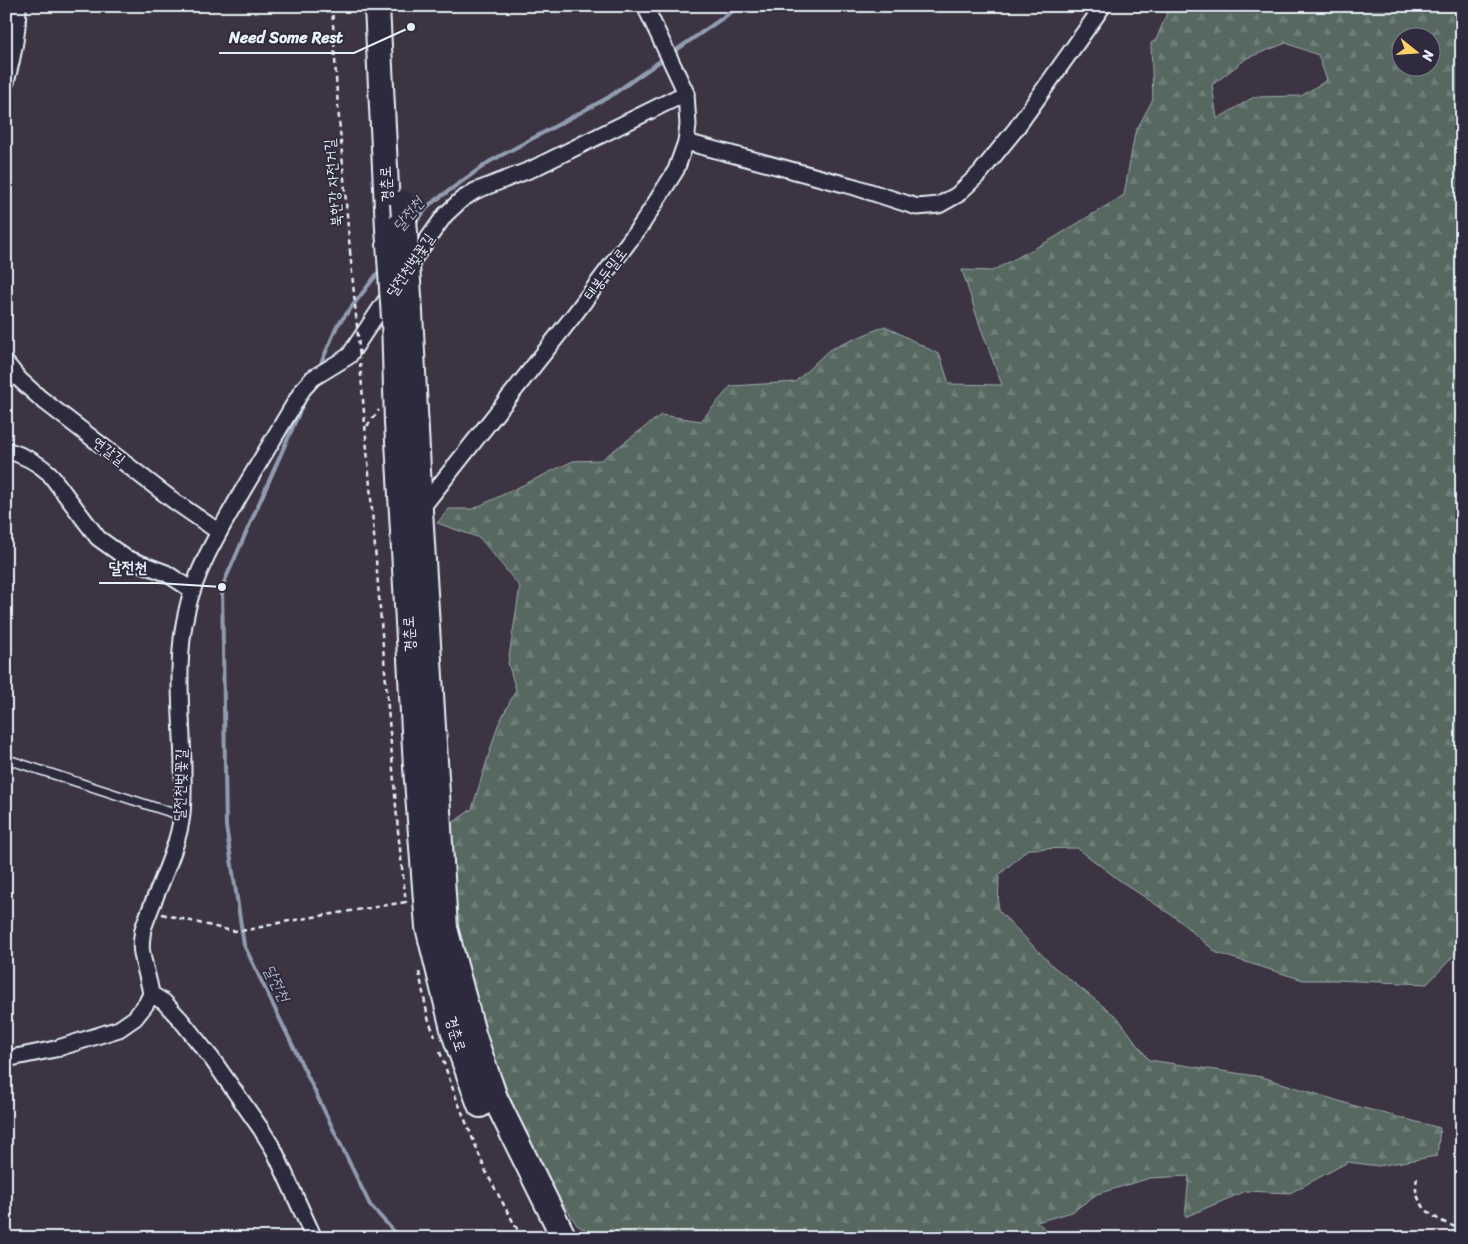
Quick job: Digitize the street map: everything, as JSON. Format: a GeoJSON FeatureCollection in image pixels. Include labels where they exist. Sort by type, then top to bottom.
{"type":"FeatureCollection","features":[{"type":"Feature","properties":{"kind":"main road","name":"경춘로"},"geometry":{"type":"LineString","coordinates":[[377,6],[388,228],[402,315],[420,510],[446,928],[474,1037],[494,1098],[564,1238]]}},
{"type":"Feature","properties":{"kind":"main road","name":"경춘로"},"geometry":{"type":"LineString","coordinates":[[393,6],[403,203],[402,315],[397,423],[415,748],[428,927],[454,1033],[479,1102],[547,1238]]}},
{"type":"Feature","properties":{"kind":"street"},"geometry":{"type":"LineString","coordinates":[[6,82],[12,61],[18,6]]}},
{"type":"Feature","properties":{"kind":"street","name":"태봉두밀로"},"geometry":{"type":"LineString","coordinates":[[420,510],[574,315],[642,224],[676,170],[686,142],[688,125],[686,92],[645,6]]}},
{"type":"Feature","properties":{"kind":"street"},"geometry":{"type":"LineString","coordinates":[[686,142],[856,187],[917,207],[939,205],[957,195],[980,173],[1015,130],[1103,6]]}},
{"type":"Feature","properties":{"kind":"street","name":"달전천벚꽃길"},"geometry":{"type":"LineString","coordinates":[[151,994],[141,942],[143,928],[175,843],[182,816],[182,633],[192,590],[219,532],[303,389],[313,378],[354,357],[422,246],[445,215],[461,200],[475,191],[532,169],[686,92]]}},
{"type":"Feature","properties":{"kind":"street","name":"연갈길"},"geometry":{"type":"LineString","coordinates":[[6,363],[19,379],[40,398],[174,501],[219,532]]}},
{"type":"Feature","properties":{"kind":"street"},"geometry":{"type":"LineString","coordinates":[[6,450],[30,458],[41,465],[98,538],[112,549],[126,558],[166,573],[192,590]]}},
{"type":"Feature","properties":{"kind":"street"},"geometry":{"type":"LineString","coordinates":[[6,1060],[55,1049],[119,1029],[134,1018],[146,1004],[151,994],[164,1002],[186,1026],[261,1129],[274,1150],[314,1238]]}},
{"type":"Feature","properties":{"kind":"lane"},"geometry":{"type":"LineString","coordinates":[[6,759],[182,816]]}},
{"type":"Feature","properties":{"kind":"path","name":"북한강 자전거길"},"geometry":{"type":"LineString","coordinates":[[332,6],[350,251],[354,357]]}},
{"type":"Feature","properties":{"kind":"path"},"geometry":{"type":"LineString","coordinates":[[149,910],[232,931],[248,930],[283,922],[406,902]]}},
{"type":"Feature","properties":{"kind":"path"},"geometry":{"type":"LineString","coordinates":[[1417,1178],[1416,1192],[1427,1210],[1442,1222],[1462,1229]]}},
{"type":"Feature","properties":{"kind":"green space"},"geometry":{"type":"Polygon","coordinates":[[[1170,6],[1462,6],[1462,947],[1427,984],[1303,980],[1217,953],[1176,918],[1119,880],[1077,848],[1028,849],[999,875],[998,910],[1054,967],[1118,1018],[1149,1060],[1262,1077],[1352,1105],[1440,1128],[1437,1156],[1378,1166],[1348,1162],[1290,1193],[1246,1191],[1185,1217],[1189,1176],[1150,1178],[1097,1194],[1072,1212],[1037,1222],[1055,1238],[597,1238],[577,1225],[536,1162],[484,1032],[450,909],[451,824],[472,809],[498,725],[516,690],[508,663],[520,587],[480,538],[437,523],[449,509],[473,509],[573,461],[601,460],[661,415],[701,421],[731,386],[795,382],[829,350],[885,326],[940,355],[949,384],[1002,385],[962,270],[992,271],[1052,239],[1124,195],[1135,133],[1153,99],[1151,43],[1156,40],[1170,6]],[[1286,43],[1247,58],[1212,85],[1217,119],[1254,97],[1301,96],[1327,80],[1318,55],[1286,43]]]}},
{"type":"Feature","properties":{"kind":"waterway","name":"달전천"},"geometry":{"type":"LineString","coordinates":[[672,53],[740,6]]}},
{"type":"Feature","properties":{"kind":"waterway","name":"달전천"},"geometry":{"type":"LineString","coordinates":[[414,225],[429,205],[489,162],[609,97],[666,57]]}},
{"type":"Feature","properties":{"kind":"waterway","name":"달전천"},"geometry":{"type":"LineString","coordinates":[[319,368],[337,326],[381,269]]}},
{"type":"Feature","properties":{"kind":"waterway","name":"달전천"},"geometry":{"type":"LineString","coordinates":[[304,402],[222,587],[226,826],[244,945],[370,1205],[400,1238]]}},
{"type":"Feature","properties":{"kind":"place","name":"Need Some Rest"},"geometry":{"type":"Point","coordinates":[411,27]}},
{"type":"Feature","properties":{"kind":"place","name":"달전천"},"geometry":{"type":"Point","coordinates":[222,587]}}]}
